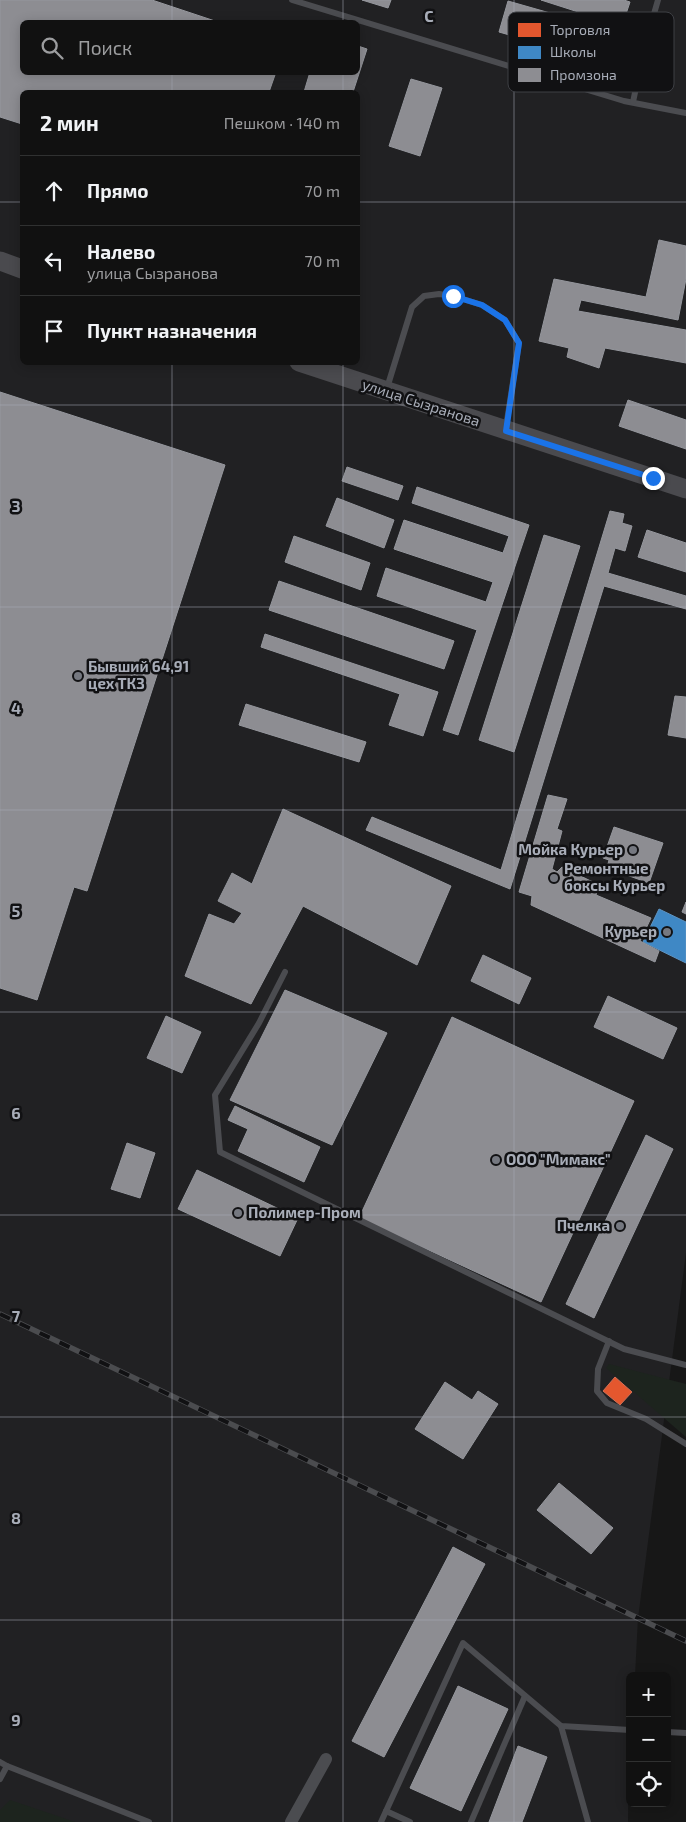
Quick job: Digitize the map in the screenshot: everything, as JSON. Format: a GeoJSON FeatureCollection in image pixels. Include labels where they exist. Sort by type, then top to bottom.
{"type":"FeatureCollection","features":[{"type":"Feature","properties":{"kind":"main road"},"geometry":{"type":"LineString","coordinates":[[0,261],[20,268]]}},
{"type":"Feature","properties":{"kind":"main road","name":"улица Сызранова"},"geometry":{"type":"LineString","coordinates":[[309,365],[686,489]]}},
{"type":"Feature","properties":{"kind":"street"},"geometry":{"type":"LineString","coordinates":[[292,1822],[326,1759]]}},
{"type":"Feature","properties":{"kind":"lane"},"geometry":{"type":"LineString","coordinates":[[292,0],[359,20]]}},
{"type":"Feature","properties":{"kind":"lane"},"geometry":{"type":"LineString","coordinates":[[360,20],[508,65]]}},
{"type":"Feature","properties":{"kind":"lane"},"geometry":{"type":"LineString","coordinates":[[600,92],[633,102],[686,113]]}},
{"type":"Feature","properties":{"kind":"lane"},"geometry":{"type":"LineString","coordinates":[[633,102],[635,92]]}},
{"type":"Feature","properties":{"kind":"lane"},"geometry":{"type":"LineString","coordinates":[[386,391],[412,308],[424,296],[439,294],[453,296],[482,305],[505,320],[519,343],[506,431]]}},
{"type":"Feature","properties":{"kind":"lane"},"geometry":{"type":"LineString","coordinates":[[285,972],[259,1024],[215,1095],[220,1152],[624,1349],[686,1365]]}},
{"type":"Feature","properties":{"kind":"lane"},"geometry":{"type":"LineString","coordinates":[[609,1341],[598,1369],[597,1392],[607,1403],[646,1419],[686,1444]]}},
{"type":"Feature","properties":{"kind":"lane"},"geometry":{"type":"LineString","coordinates":[[381,1822],[463,1643],[561,1726],[588,1822]]}},
{"type":"Feature","properties":{"kind":"lane"},"geometry":{"type":"LineString","coordinates":[[471,1822],[526,1696]]}},
{"type":"Feature","properties":{"kind":"lane"},"geometry":{"type":"LineString","coordinates":[[561,1726],[626,1730]]}},
{"type":"Feature","properties":{"kind":"lane"},"geometry":{"type":"LineString","coordinates":[[671,1732],[686,1733]]}},
{"type":"Feature","properties":{"kind":"lane"},"geometry":{"type":"LineString","coordinates":[[0,1762],[149,1822]]}},
{"type":"Feature","properties":{"kind":"lane"},"geometry":{"type":"LineString","coordinates":[[0,1780],[7,1766]]}},
{"type":"Feature","properties":{"kind":"lane"},"geometry":{"type":"LineString","coordinates":[[386,1811],[410,1822]]}},
{"type":"Feature","properties":{"kind":"shaded area"},"geometry":{"type":"Polygon","coordinates":[[[0,0],[686,0],[686,1253],[638,1618],[635,1672],[626,1672],[626,1807],[628,1807],[628,1822],[0,1822],[0,0]]]}},
{"type":"Feature","properties":{"kind":"shaded area"},"geometry":{"type":"Polygon","coordinates":[[[609,1364],[686,1384],[686,1437],[606,1368],[609,1364]]]}},
{"type":"Feature","properties":{"kind":"shaded area"},"geometry":{"type":"Polygon","coordinates":[[[10,1800],[75,1822],[0,1822],[0,1810],[10,1800]]]}},
{"type":"Feature","properties":{"kind":"building: Торговля"},"geometry":{"type":"Polygon","coordinates":[[[615,1377],[632,1392],[620,1405],[603,1391],[615,1377]]]}},
{"type":"Feature","properties":{"kind":"building: Школы","name":"Курьер"},"geometry":{"type":"Polygon","coordinates":[[[659,909],[686,922],[686,963],[643,942],[659,909]]]}},
{"type":"Feature","properties":{"kind":"building: Промзона"},"geometry":{"type":"Polygon","coordinates":[[[0,0],[152,0],[212,20],[20,20],[20,75],[275,75],[270,90],[20,90],[20,123],[0,117],[0,0]]]}},
{"type":"Feature","properties":{"kind":"building: Промзона"},"geometry":{"type":"Polygon","coordinates":[[[362,0],[391,0],[388,8],[362,0]]]}},
{"type":"Feature","properties":{"kind":"building: Промзона"},"geometry":{"type":"Polygon","coordinates":[[[541,0],[624,0],[630,2],[627,12],[578,12],[541,0]]]}},
{"type":"Feature","properties":{"kind":"building: Промзона"},"geometry":{"type":"Polygon","coordinates":[[[508,1],[546,12],[508,12],[508,35],[499,32],[508,1]]]}},
{"type":"Feature","properties":{"kind":"building: Промзона"},"geometry":{"type":"Polygon","coordinates":[[[360,47],[367,49],[360,70],[360,47]]]}},
{"type":"Feature","properties":{"kind":"building: Промзона"},"geometry":{"type":"Polygon","coordinates":[[[309,75],[359,75],[354,90],[305,90],[309,75]]]}},
{"type":"Feature","properties":{"kind":"building: Промзона"},"geometry":{"type":"Polygon","coordinates":[[[411,79],[442,88],[420,156],[389,146],[411,79]]]}},
{"type":"Feature","properties":{"kind":"building: Промзона"},"geometry":{"type":"Polygon","coordinates":[[[659,240],[686,246],[686,279],[678,320],[581,300],[578,311],[686,330],[686,363],[605,348],[599,368],[567,357],[569,348],[539,341],[554,279],[646,297],[659,240]]]}},
{"type":"Feature","properties":{"kind":"building: Промзона","name":"Бывший 64,91 цех ТКЗ"},"geometry":{"type":"Polygon","coordinates":[[[0,392],[225,465],[87,891],[74,887],[37,1000],[0,988],[0,392]]]}},
{"type":"Feature","properties":{"kind":"building: Промзона"},"geometry":{"type":"Polygon","coordinates":[[[628,400],[686,420],[686,449],[619,426],[628,400]]]}},
{"type":"Feature","properties":{"kind":"building: Промзона"},"geometry":{"type":"Polygon","coordinates":[[[347,467],[403,486],[398,500],[342,481],[347,467]]]}},
{"type":"Feature","properties":{"kind":"building: Промзона"},"geometry":{"type":"Polygon","coordinates":[[[417,487],[529,525],[458,735],[443,730],[477,630],[377,596],[386,568],[486,602],[493,582],[394,549],[404,520],[503,553],[509,536],[412,503],[417,487]]]}},
{"type":"Feature","properties":{"kind":"building: Промзона"},"geometry":{"type":"Polygon","coordinates":[[[337,498],[394,520],[384,548],[326,526],[337,498]]]}},
{"type":"Feature","properties":{"kind":"building: Промзона"},"geometry":{"type":"Polygon","coordinates":[[[610,511],[624,514],[622,523],[632,526],[625,551],[615,548],[608,573],[686,596],[686,609],[604,586],[510,889],[366,830],[372,817],[501,870],[610,511]]]}},
{"type":"Feature","properties":{"kind":"building: Промзона"},"geometry":{"type":"Polygon","coordinates":[[[647,530],[686,543],[686,572],[638,557],[647,530]]]}},
{"type":"Feature","properties":{"kind":"building: Промзона"},"geometry":{"type":"Polygon","coordinates":[[[544,535],[580,546],[514,752],[479,740],[544,535]]]}},
{"type":"Feature","properties":{"kind":"building: Промзона"},"geometry":{"type":"Polygon","coordinates":[[[294,536],[370,563],[361,590],[285,562],[294,536]]]}},
{"type":"Feature","properties":{"kind":"building: Промзона"},"geometry":{"type":"Polygon","coordinates":[[[279,581],[454,641],[444,669],[269,610],[279,581]]]}},
{"type":"Feature","properties":{"kind":"building: Промзона"},"geometry":{"type":"Polygon","coordinates":[[[265,634],[438,692],[423,736],[389,725],[400,694],[261,647],[265,634]]]}},
{"type":"Feature","properties":{"kind":"building: Промзона"},"geometry":{"type":"Polygon","coordinates":[[[675,696],[686,697],[686,738],[668,735],[675,696]]]}},
{"type":"Feature","properties":{"kind":"building: Промзона"},"geometry":{"type":"Polygon","coordinates":[[[246,704],[366,742],[359,762],[239,725],[246,704]]]}},
{"type":"Feature","properties":{"kind":"building: Промзона","name":"Ремонтные боксы Курьер"},"geometry":{"type":"Polygon","coordinates":[[[548,795],[567,799],[557,829],[562,831],[552,869],[557,872],[562,867],[599,885],[596,895],[651,918],[640,941],[659,951],[655,962],[531,905],[532,896],[519,892],[548,795]]]}},
{"type":"Feature","properties":{"kind":"building: Промзона"},"geometry":{"type":"Polygon","coordinates":[[[283,809],[451,886],[417,965],[303,906],[251,1004],[185,976],[209,914],[234,924],[242,913],[218,901],[232,873],[252,884],[283,809]]]}},
{"type":"Feature","properties":{"kind":"building: Промзона","name":"Мойка Курьер"},"geometry":{"type":"Polygon","coordinates":[[[614,827],[663,843],[649,883],[607,868],[609,860],[603,858],[614,827]]]}},
{"type":"Feature","properties":{"kind":"building: Промзона"},"geometry":{"type":"Polygon","coordinates":[[[686,902],[686,914],[682,912],[686,902]]]}},
{"type":"Feature","properties":{"kind":"building: Промзона"},"geometry":{"type":"Polygon","coordinates":[[[483,955],[531,978],[519,1004],[471,981],[483,955]]]}},
{"type":"Feature","properties":{"kind":"building: Промзона"},"geometry":{"type":"Polygon","coordinates":[[[285,990],[387,1033],[332,1145],[230,1100],[285,990]]]}},
{"type":"Feature","properties":{"kind":"building: Промзона"},"geometry":{"type":"Polygon","coordinates":[[[608,996],[677,1028],[663,1059],[594,1027],[608,996]]]}},
{"type":"Feature","properties":{"kind":"building: Промзона"},"geometry":{"type":"Polygon","coordinates":[[[166,1016],[201,1032],[182,1073],[147,1058],[166,1016]]]}},
{"type":"Feature","properties":{"kind":"building: Промзона","name":"ООО \"Мимакс\""},"geometry":{"type":"Polygon","coordinates":[[[452,1017],[634,1101],[541,1302],[359,1218],[452,1017]]]}},
{"type":"Feature","properties":{"kind":"building: Промзона","name":"Полимер-Пром"},"geometry":{"type":"Polygon","coordinates":[[[235,1106],[320,1147],[304,1182],[238,1151],[248,1129],[228,1120],[235,1106]]]}},
{"type":"Feature","properties":{"kind":"building: Промзона","name":"Пчелка"},"geometry":{"type":"Polygon","coordinates":[[[646,1135],[673,1149],[594,1318],[566,1304],[646,1135]]]}},
{"type":"Feature","properties":{"kind":"building: Промзона"},"geometry":{"type":"Polygon","coordinates":[[[127,1143],[155,1153],[140,1198],[111,1189],[127,1143]]]}},
{"type":"Feature","properties":{"kind":"building: Промзона","name":"Полимер-Пром"},"geometry":{"type":"Polygon","coordinates":[[[197,1170],[298,1218],[280,1256],[178,1209],[197,1170]]]}},
{"type":"Feature","properties":{"kind":"building: Промзона"},"geometry":{"type":"Polygon","coordinates":[[[445,1382],[472,1400],[478,1391],[498,1404],[463,1459],[415,1429],[445,1382]]]}},
{"type":"Feature","properties":{"kind":"building: Промзона"},"geometry":{"type":"Polygon","coordinates":[[[559,1483],[613,1528],[591,1554],[537,1510],[559,1483]]]}},
{"type":"Feature","properties":{"kind":"building: Промзона"},"geometry":{"type":"Polygon","coordinates":[[[453,1547],[485,1564],[384,1757],[352,1741],[453,1547]]]}},
{"type":"Feature","properties":{"kind":"building: Промзона"},"geometry":{"type":"Polygon","coordinates":[[[458,1686],[508,1709],[461,1811],[410,1788],[458,1686]]]}},
{"type":"Feature","properties":{"kind":"building: Промзона"},"geometry":{"type":"Polygon","coordinates":[[[518,1746],[547,1757],[522,1822],[489,1822],[518,1746]]]}},
{"type":"Feature","properties":{"kind":"railway"},"geometry":{"type":"LineString","coordinates":[[0,1314],[686,1641]]}},
{"type":"Feature","properties":{"kind":"place","name":"Бывший 64,91 цех ТКЗ"},"geometry":{"type":"Point","coordinates":[78,676]}},
{"type":"Feature","properties":{"kind":"place","name":"Мойка Курьер"},"geometry":{"type":"Point","coordinates":[633,850]}},
{"type":"Feature","properties":{"kind":"place","name":"Ремонтные боксы Курьер"},"geometry":{"type":"Point","coordinates":[554,878]}},
{"type":"Feature","properties":{"kind":"place","name":"Курьер"},"geometry":{"type":"Point","coordinates":[667,932]}},
{"type":"Feature","properties":{"kind":"place","name":"ООО \"Мимакс\""},"geometry":{"type":"Point","coordinates":[496,1160]}},
{"type":"Feature","properties":{"kind":"place","name":"Полимер-Пром"},"geometry":{"type":"Point","coordinates":[238,1213]}},
{"type":"Feature","properties":{"kind":"place","name":"Пчелка"},"geometry":{"type":"Point","coordinates":[620,1226]}},
{"type":"Feature","properties":{"kind":"route"},"geometry":{"type":"LineString","coordinates":[[453,296],[482,305],[505,320],[519,343],[506,431],[653,478]]}}]}
